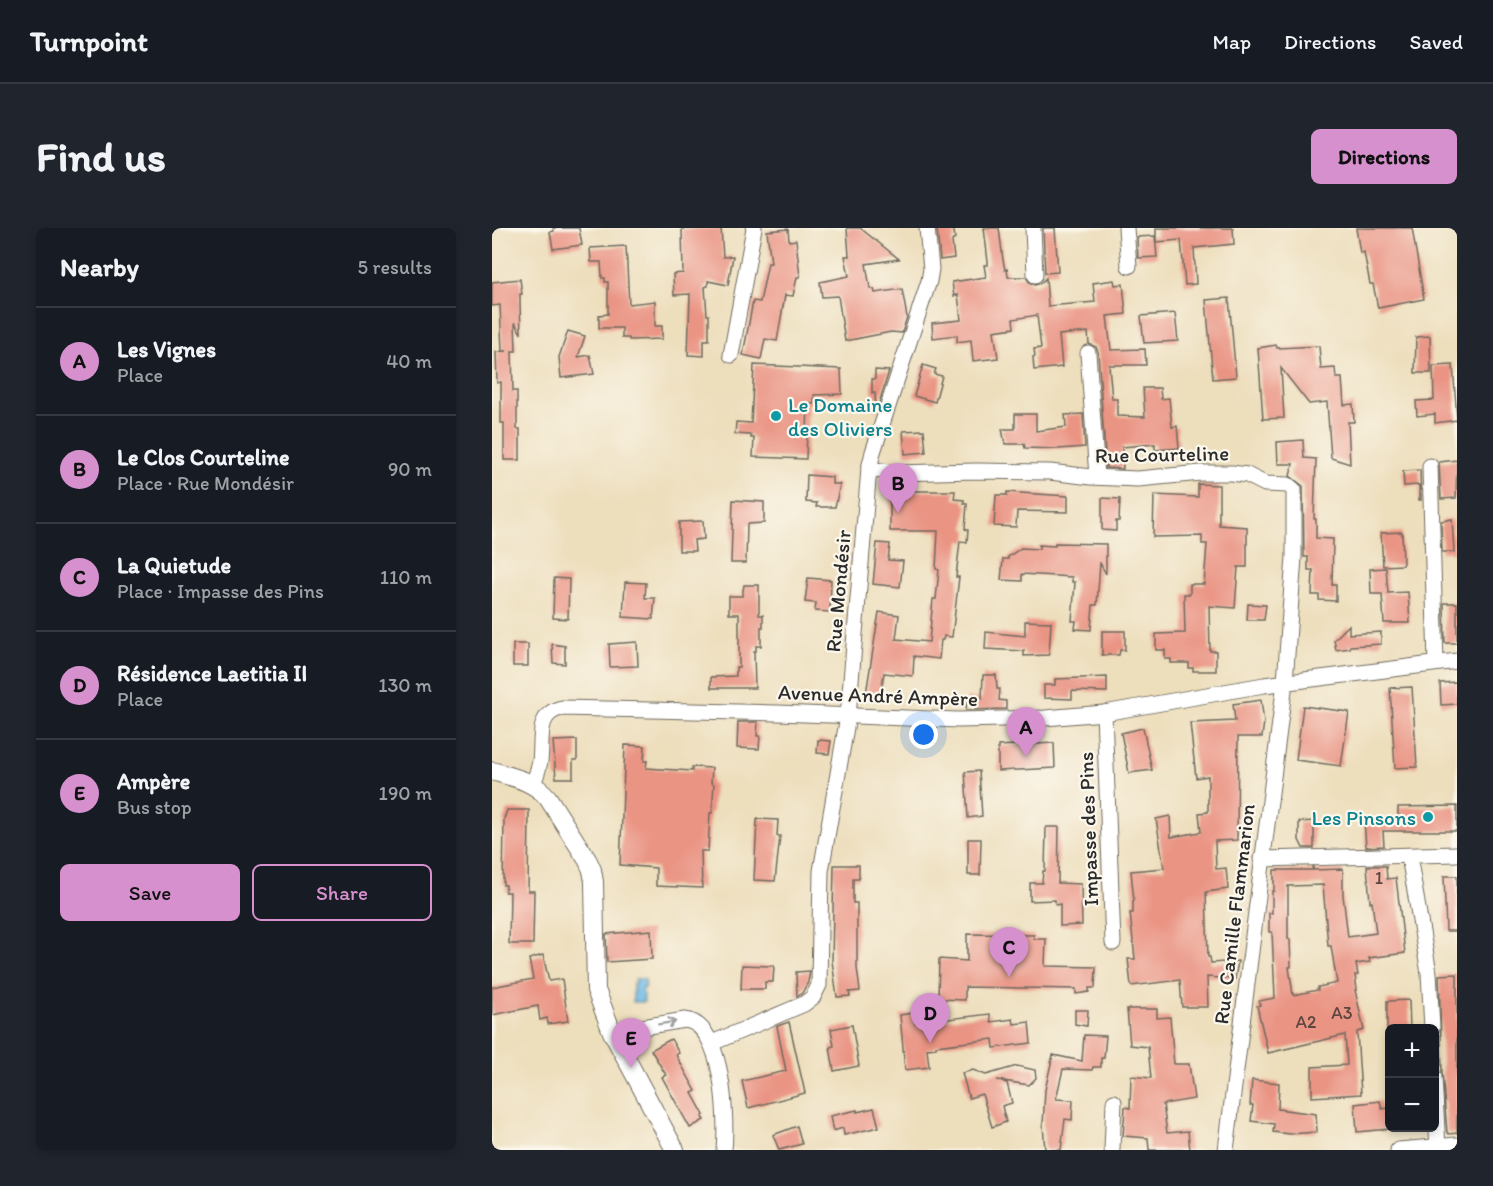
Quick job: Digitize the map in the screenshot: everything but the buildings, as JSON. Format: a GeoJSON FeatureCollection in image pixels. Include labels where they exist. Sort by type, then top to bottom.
{"type":"FeatureCollection","features":[{"type":"Feature","properties":{"kind":"street"},"geometry":{"type":"LineString","coordinates":[[731,356],[754,228]]}},
{"type":"Feature","properties":{"kind":"street","name":"Rue Mondésir"},"geometry":{"type":"LineString","coordinates":[[712,1043],[804,1004],[817,990],[823,855],[848,716],[869,469],[929,281],[931,269],[927,228]]}},
{"type":"Feature","properties":{"kind":"street"},"geometry":{"type":"LineString","coordinates":[[1033,228],[1035,275]]}},
{"type":"Feature","properties":{"kind":"street"},"geometry":{"type":"LineString","coordinates":[[1126,228],[1129,266]]}},
{"type":"Feature","properties":{"kind":"street"},"geometry":{"type":"LineString","coordinates":[[1088,353],[1097,477]]}},
{"type":"Feature","properties":{"kind":"street"},"geometry":{"type":"LineString","coordinates":[[1430,466],[1436,663]]}},
{"type":"Feature","properties":{"kind":"street","name":"Rue Courteline"},"geometry":{"type":"LineString","coordinates":[[869,469],[896,473],[1050,472],[1147,479],[1201,473],[1243,474],[1265,484],[1288,485],[1292,488],[1295,502],[1294,556],[1285,682]]}},
{"type":"Feature","properties":{"kind":"street","name":"Avenue André Ampère"},"geometry":{"type":"LineString","coordinates":[[533,784],[540,761],[542,726],[547,715],[556,709],[958,720],[1045,718],[1104,712],[1285,682],[1457,661]]}},
{"type":"Feature","properties":{"kind":"street","name":"Rue Camille Flammarion"},"geometry":{"type":"LineString","coordinates":[[1226,1150],[1285,682]]}},
{"type":"Feature","properties":{"kind":"street","name":"Impasse des Pins"},"geometry":{"type":"LineString","coordinates":[[1104,712],[1113,943]]}},
{"type":"Feature","properties":{"kind":"street"},"geometry":{"type":"LineString","coordinates":[[492,771],[533,784],[548,798],[592,870],[596,990],[612,1032],[675,1150]]}},
{"type":"Feature","properties":{"kind":"street"},"geometry":{"type":"LineString","coordinates":[[1261,859],[1457,855]]}},
{"type":"Feature","properties":{"kind":"street"},"geometry":{"type":"LineString","coordinates":[[1409,856],[1429,973],[1432,1024]]}},
{"type":"Feature","properties":{"kind":"street"},"geometry":{"type":"LineString","coordinates":[[612,1032],[689,1021],[701,1028],[712,1043],[725,1103],[724,1150]]}},
{"type":"Feature","properties":{"kind":"street"},"geometry":{"type":"LineString","coordinates":[[1434,1078],[1438,1148]]}},
{"type":"Feature","properties":{"kind":"street"},"geometry":{"type":"LineString","coordinates":[[1112,1150],[1114,1102]]}},
{"type":"Feature","properties":{"kind":"street"},"geometry":{"type":"LineString","coordinates":[[1398,1150],[1457,1145]]}},
{"type":"Feature","properties":{"kind":"water"},"geometry":{"type":"Polygon","coordinates":[[[635,979],[645,979],[645,988],[642,989],[644,1002],[633,1002],[635,979]]]}},
{"type":"Feature","properties":{"kind":"place","name":"Le Domaine des Oliviers"},"geometry":{"type":"Point","coordinates":[776,416]}},
{"type":"Feature","properties":{"kind":"place","name":"Le Clos Courteline"},"geometry":{"type":"Point","coordinates":[898,513]}},
{"type":"Feature","properties":{"kind":"place","name":"Les Vignes"},"geometry":{"type":"Point","coordinates":[1026,757]}},
{"type":"Feature","properties":{"kind":"place","name":"Les Pinsons"},"geometry":{"type":"Point","coordinates":[1428,817]}},
{"type":"Feature","properties":{"kind":"place","name":"La Quietude"},"geometry":{"type":"Point","coordinates":[1009,977]}},
{"type":"Feature","properties":{"kind":"place","name":"Résidence Laetitia II"},"geometry":{"type":"Point","coordinates":[930,1043]}},
{"type":"Feature","properties":{"kind":"place","name":"Ampère"},"geometry":{"type":"Point","coordinates":[631,1068]}}]}
